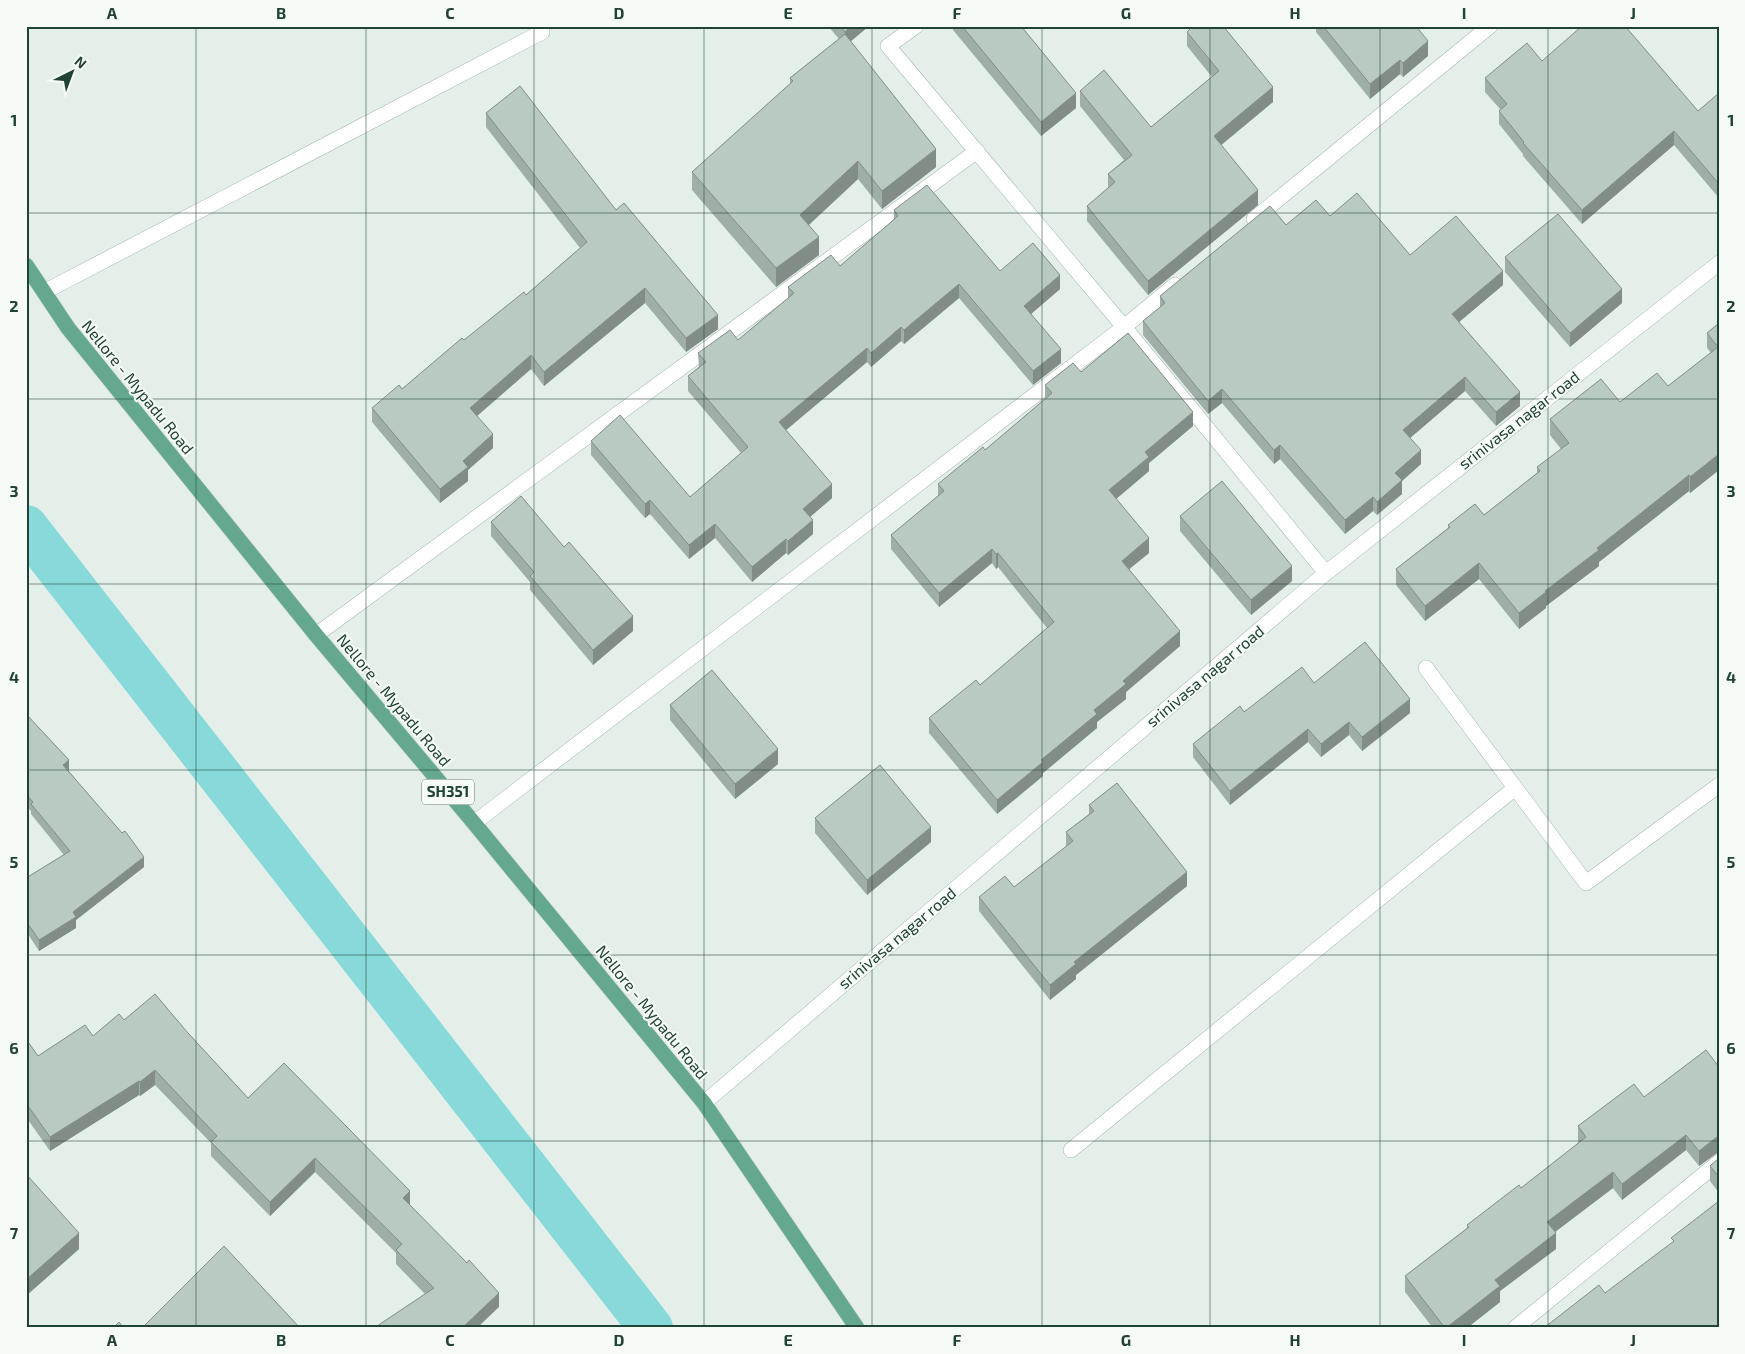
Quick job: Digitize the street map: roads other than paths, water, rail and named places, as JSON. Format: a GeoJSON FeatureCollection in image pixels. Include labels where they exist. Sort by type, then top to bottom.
{"type":"FeatureCollection","features":[{"type":"Feature","properties":{"kind":"main road","name":"Nellore - Mypadu Road"},"geometry":{"type":"LineString","coordinates":[[26,265],[68,328],[316,635],[474,823],[704,1103],[857,1328]]}},
{"type":"Feature","properties":{"kind":"street"},"geometry":{"type":"LineString","coordinates":[[916,26],[888,46],[1124,327],[1326,573]]}},
{"type":"Feature","properties":{"kind":"street"},"geometry":{"type":"LineString","coordinates":[[1246,226],[1490,26]]}},
{"type":"Feature","properties":{"kind":"street"},"geometry":{"type":"LineString","coordinates":[[44,292],[542,32]]}},
{"type":"Feature","properties":{"kind":"street"},"geometry":{"type":"LineString","coordinates":[[316,635],[977,151]]}},
{"type":"Feature","properties":{"kind":"street","name":"srinivasa nagar road"},"geometry":{"type":"LineString","coordinates":[[704,1103],[1326,573],[1719,263]]}},
{"type":"Feature","properties":{"kind":"street"},"geometry":{"type":"LineString","coordinates":[[474,823],[1124,327],[1185,277]]}},
{"type":"Feature","properties":{"kind":"street"},"geometry":{"type":"LineString","coordinates":[[1426,668],[1586,883],[1719,785]]}},
{"type":"Feature","properties":{"kind":"street"},"geometry":{"type":"LineString","coordinates":[[1071,1150],[1516,788]]}},
{"type":"Feature","properties":{"kind":"street"},"geometry":{"type":"LineString","coordinates":[[1515,1328],[1719,1162]]}},
{"type":"Feature","properties":{"kind":"waterway"},"geometry":{"type":"LineString","coordinates":[[26,527],[651,1328]]}}]}
